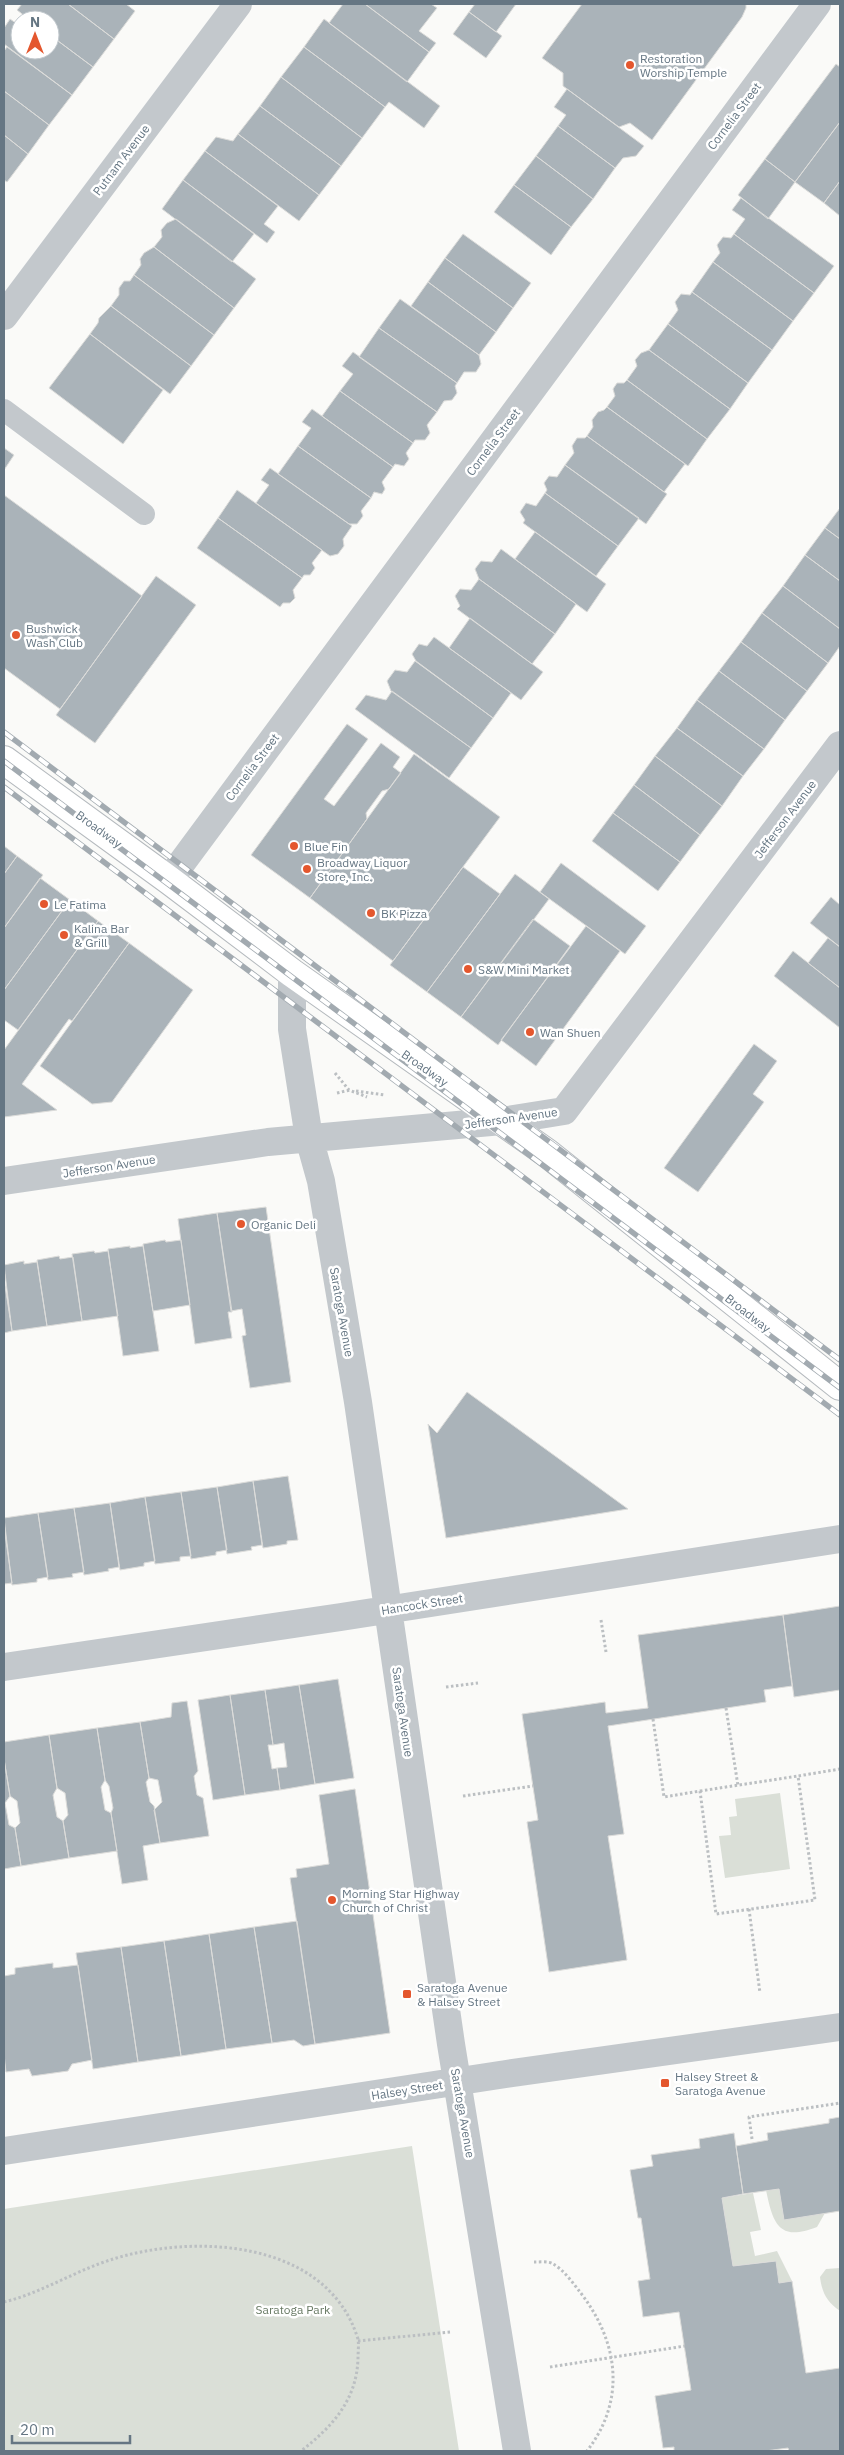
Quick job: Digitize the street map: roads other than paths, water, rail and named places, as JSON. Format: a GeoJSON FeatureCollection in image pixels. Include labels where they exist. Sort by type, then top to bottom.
{"type":"FeatureCollection","features":[{"type":"Feature","properties":{"kind":"main road","name":"Broadway"},"geometry":{"type":"LineString","coordinates":[[4,760],[169,880],[292,973],[547,1153],[840,1386]]}},
{"type":"Feature","properties":{"kind":"street","name":"Putnam Avenue"},"geometry":{"type":"LineString","coordinates":[[4,316],[238,4]]}},
{"type":"Feature","properties":{"kind":"street","name":"Cornelia Street"},"geometry":{"type":"LineString","coordinates":[[169,880],[817,4]]}},
{"type":"Feature","properties":{"kind":"street","name":"Jefferson Avenue"},"geometry":{"type":"LineString","coordinates":[[4,1181],[268,1142],[502,1121],[564,1111],[840,745]]}},
{"type":"Feature","properties":{"kind":"street","name":"Saratoga Avenue"},"geometry":{"type":"LineString","coordinates":[[292,973],[292,1029],[309,1138],[322,1190],[358,1402],[458,2082],[516,2451]]}},
{"type":"Feature","properties":{"kind":"street","name":"Hancock Street"},"geometry":{"type":"LineString","coordinates":[[4,1667],[389,1610],[840,1539]]}},
{"type":"Feature","properties":{"kind":"street","name":"Halsey Street"},"geometry":{"type":"LineString","coordinates":[[4,2151],[458,2082],[840,2027]]}},
{"type":"Feature","properties":{"kind":"lane"},"geometry":{"type":"LineString","coordinates":[[4,410],[144,514]]}},
{"type":"Feature","properties":{"kind":"railway"},"geometry":{"type":"LineString","coordinates":[[4,732],[840,1360]]}},
{"type":"Feature","properties":{"kind":"railway"},"geometry":{"type":"LineString","coordinates":[[4,761],[840,1388]]}},
{"type":"Feature","properties":{"kind":"railway"},"geometry":{"type":"LineString","coordinates":[[4,787],[840,1415]]}},
{"type":"Feature","properties":{"kind":"place","name":"Restoration Worship Temple"},"geometry":{"type":"Point","coordinates":[630,65]}},
{"type":"Feature","properties":{"kind":"place","name":"Bushwick Wash Club"},"geometry":{"type":"Point","coordinates":[16,635]}},
{"type":"Feature","properties":{"kind":"place","name":"Blue Fin"},"geometry":{"type":"Point","coordinates":[294,846]}},
{"type":"Feature","properties":{"kind":"place","name":"Broadway Liquor Store, Inc."},"geometry":{"type":"Point","coordinates":[307,869]}},
{"type":"Feature","properties":{"kind":"place","name":"Le Fatima"},"geometry":{"type":"Point","coordinates":[44,904]}},
{"type":"Feature","properties":{"kind":"place","name":"BK Pizza"},"geometry":{"type":"Point","coordinates":[371,913]}},
{"type":"Feature","properties":{"kind":"place","name":"Kalina Bar & Grill"},"geometry":{"type":"Point","coordinates":[64,935]}},
{"type":"Feature","properties":{"kind":"place","name":"S&W Mini Market"},"geometry":{"type":"Point","coordinates":[468,969]}},
{"type":"Feature","properties":{"kind":"place","name":"Wan Shuen"},"geometry":{"type":"Point","coordinates":[530,1032]}},
{"type":"Feature","properties":{"kind":"place","name":"Organic Deli"},"geometry":{"type":"Point","coordinates":[241,1224]}},
{"type":"Feature","properties":{"kind":"place","name":"Morning Star Highway Church of Christ"},"geometry":{"type":"Point","coordinates":[332,1900]}},
{"type":"Feature","properties":{"kind":"place","name":"Saratoga Avenue & Halsey Street"},"geometry":{"type":"Point","coordinates":[407,1994]}},
{"type":"Feature","properties":{"kind":"place","name":"Halsey Street & Saratoga Avenue"},"geometry":{"type":"Point","coordinates":[665,2083]}},
{"type":"Feature","properties":{"kind":"park label","name":"Saratoga Park"},"geometry":{"type":"Point","coordinates":[293,2309]}}]}
